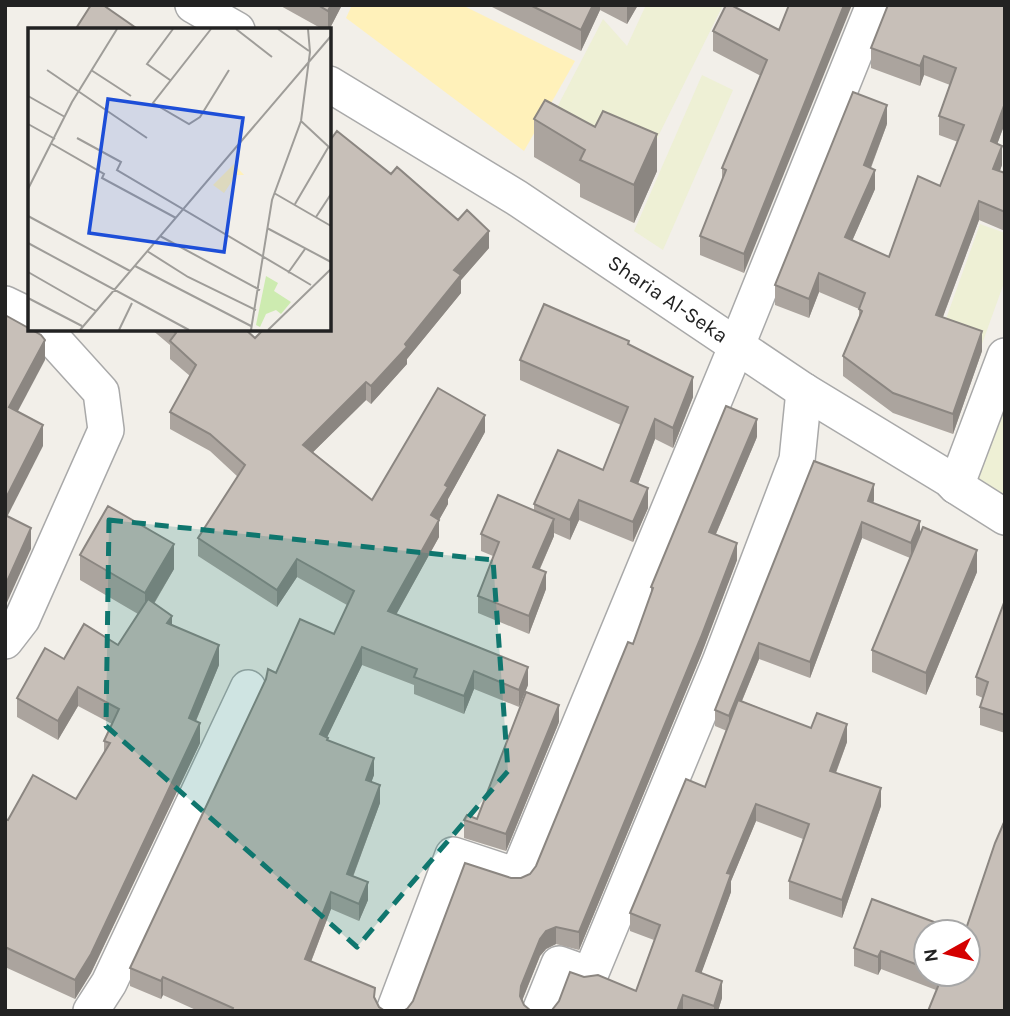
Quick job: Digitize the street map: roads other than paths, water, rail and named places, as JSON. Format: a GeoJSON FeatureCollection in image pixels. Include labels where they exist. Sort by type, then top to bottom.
{"type":"FeatureCollection","features":[{"type":"Feature","properties":{"kind":"street"},"geometry":{"type":"LineString","coordinates":[[193,5],[233,28]]}},
{"type":"Feature","properties":{"kind":"street"},"geometry":{"type":"LineString","coordinates":[[394,1011],[453,855],[517,876],[737,345],[874,5]]}},
{"type":"Feature","properties":{"kind":"street","name":"Sharia Al-Seka"},"geometry":{"type":"LineString","coordinates":[[331,84],[517,198],[804,391],[949,479],[1005,517]]}},
{"type":"Feature","properties":{"kind":"street"},"geometry":{"type":"LineString","coordinates":[[5,304],[28,315]]}},
{"type":"Feature","properties":{"kind":"street"},"geometry":{"type":"LineString","coordinates":[[5,641],[22,619],[106,430],[102,392],[46,331]]}},
{"type":"Feature","properties":{"kind":"street"},"geometry":{"type":"LineString","coordinates":[[956,486],[1005,356]]}},
{"type":"Feature","properties":{"kind":"street"},"geometry":{"type":"LineString","coordinates":[[540,1011],[559,964],[590,975],[720,662],[797,460],[804,391]]}},
{"type":"Feature","properties":{"kind":"street"},"geometry":{"type":"LineString","coordinates":[[91,1011],[109,983],[248,688]]}}]}
